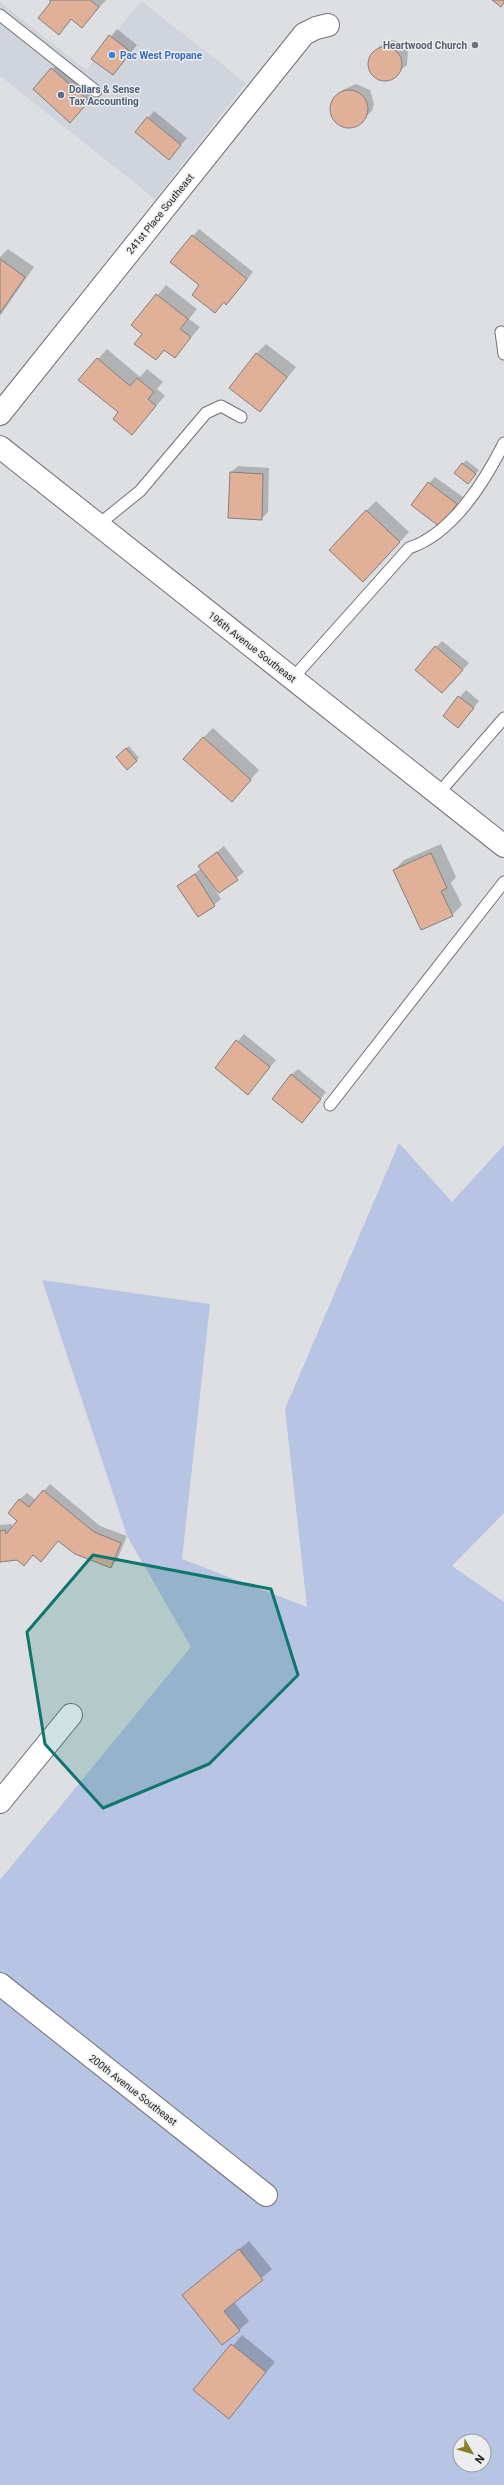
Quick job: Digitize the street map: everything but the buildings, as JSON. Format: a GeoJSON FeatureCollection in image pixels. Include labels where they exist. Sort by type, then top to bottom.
{"type":"FeatureCollection","features":[{"type":"Feature","properties":{"kind":"street","name":"241st Place Southeast"},"geometry":{"type":"LineString","coordinates":[[0,414],[304,34],[316,28],[328,25]]}},
{"type":"Feature","properties":{"kind":"street","name":"196th Avenue Southeast"},"geometry":{"type":"LineString","coordinates":[[0,447],[504,846]]}},
{"type":"Feature","properties":{"kind":"street"},"geometry":{"type":"LineString","coordinates":[[0,1802],[71,1715]]}},
{"type":"Feature","properties":{"kind":"street","name":"200th Avenue Southeast"},"geometry":{"type":"LineString","coordinates":[[0,1984],[266,2195]]}},
{"type":"Feature","properties":{"kind":"lane"},"geometry":{"type":"LineString","coordinates":[[0,15],[96,91]]}},
{"type":"Feature","properties":{"kind":"lane"},"geometry":{"type":"LineString","coordinates":[[501,332],[504,354]]}},
{"type":"Feature","properties":{"kind":"lane"},"geometry":{"type":"LineString","coordinates":[[98,525],[140,491],[206,413],[221,406],[241,417]]}},
{"type":"Feature","properties":{"kind":"lane"},"geometry":{"type":"LineString","coordinates":[[292,679],[409,548],[425,543],[442,530],[488,476],[504,443]]}},
{"type":"Feature","properties":{"kind":"lane"},"geometry":{"type":"LineString","coordinates":[[438,794],[504,718]]}},
{"type":"Feature","properties":{"kind":"lane"},"geometry":{"type":"LineString","coordinates":[[330,1105],[504,882]]}},
{"type":"Feature","properties":{"kind":"highlighted area"},"geometry":{"type":"Polygon","coordinates":[[[93,1555],[271,1589],[298,1675],[209,1764],[103,1808],[45,1744],[27,1632],[93,1555]]]}},
{"type":"Feature","properties":{"kind":"shaded area"},"geometry":{"type":"Polygon","coordinates":[[[141,1],[246,83],[155,199],[0,76],[0,2],[86,70],[141,1]]]}},
{"type":"Feature","properties":{"kind":"shaded area"},"geometry":{"type":"Polygon","coordinates":[[[399,1143],[452,1202],[504,1145],[504,1513],[452,1566],[504,1602],[504,2485],[0,2485],[0,1880],[191,1647],[127,1536],[42,1280],[210,1304],[182,1559],[307,1607],[285,1409],[399,1143]]]}},
{"type":"Feature","properties":{"kind":"place","name":"Heartwood Church"},"geometry":{"type":"Point","coordinates":[475,45]}},
{"type":"Feature","properties":{"kind":"place","name":"Pac West Propane"},"geometry":{"type":"Point","coordinates":[112,55]}},
{"type":"Feature","properties":{"kind":"place","name":"Dollars & Sense Tax Accounting"},"geometry":{"type":"Point","coordinates":[61,95]}}]}
